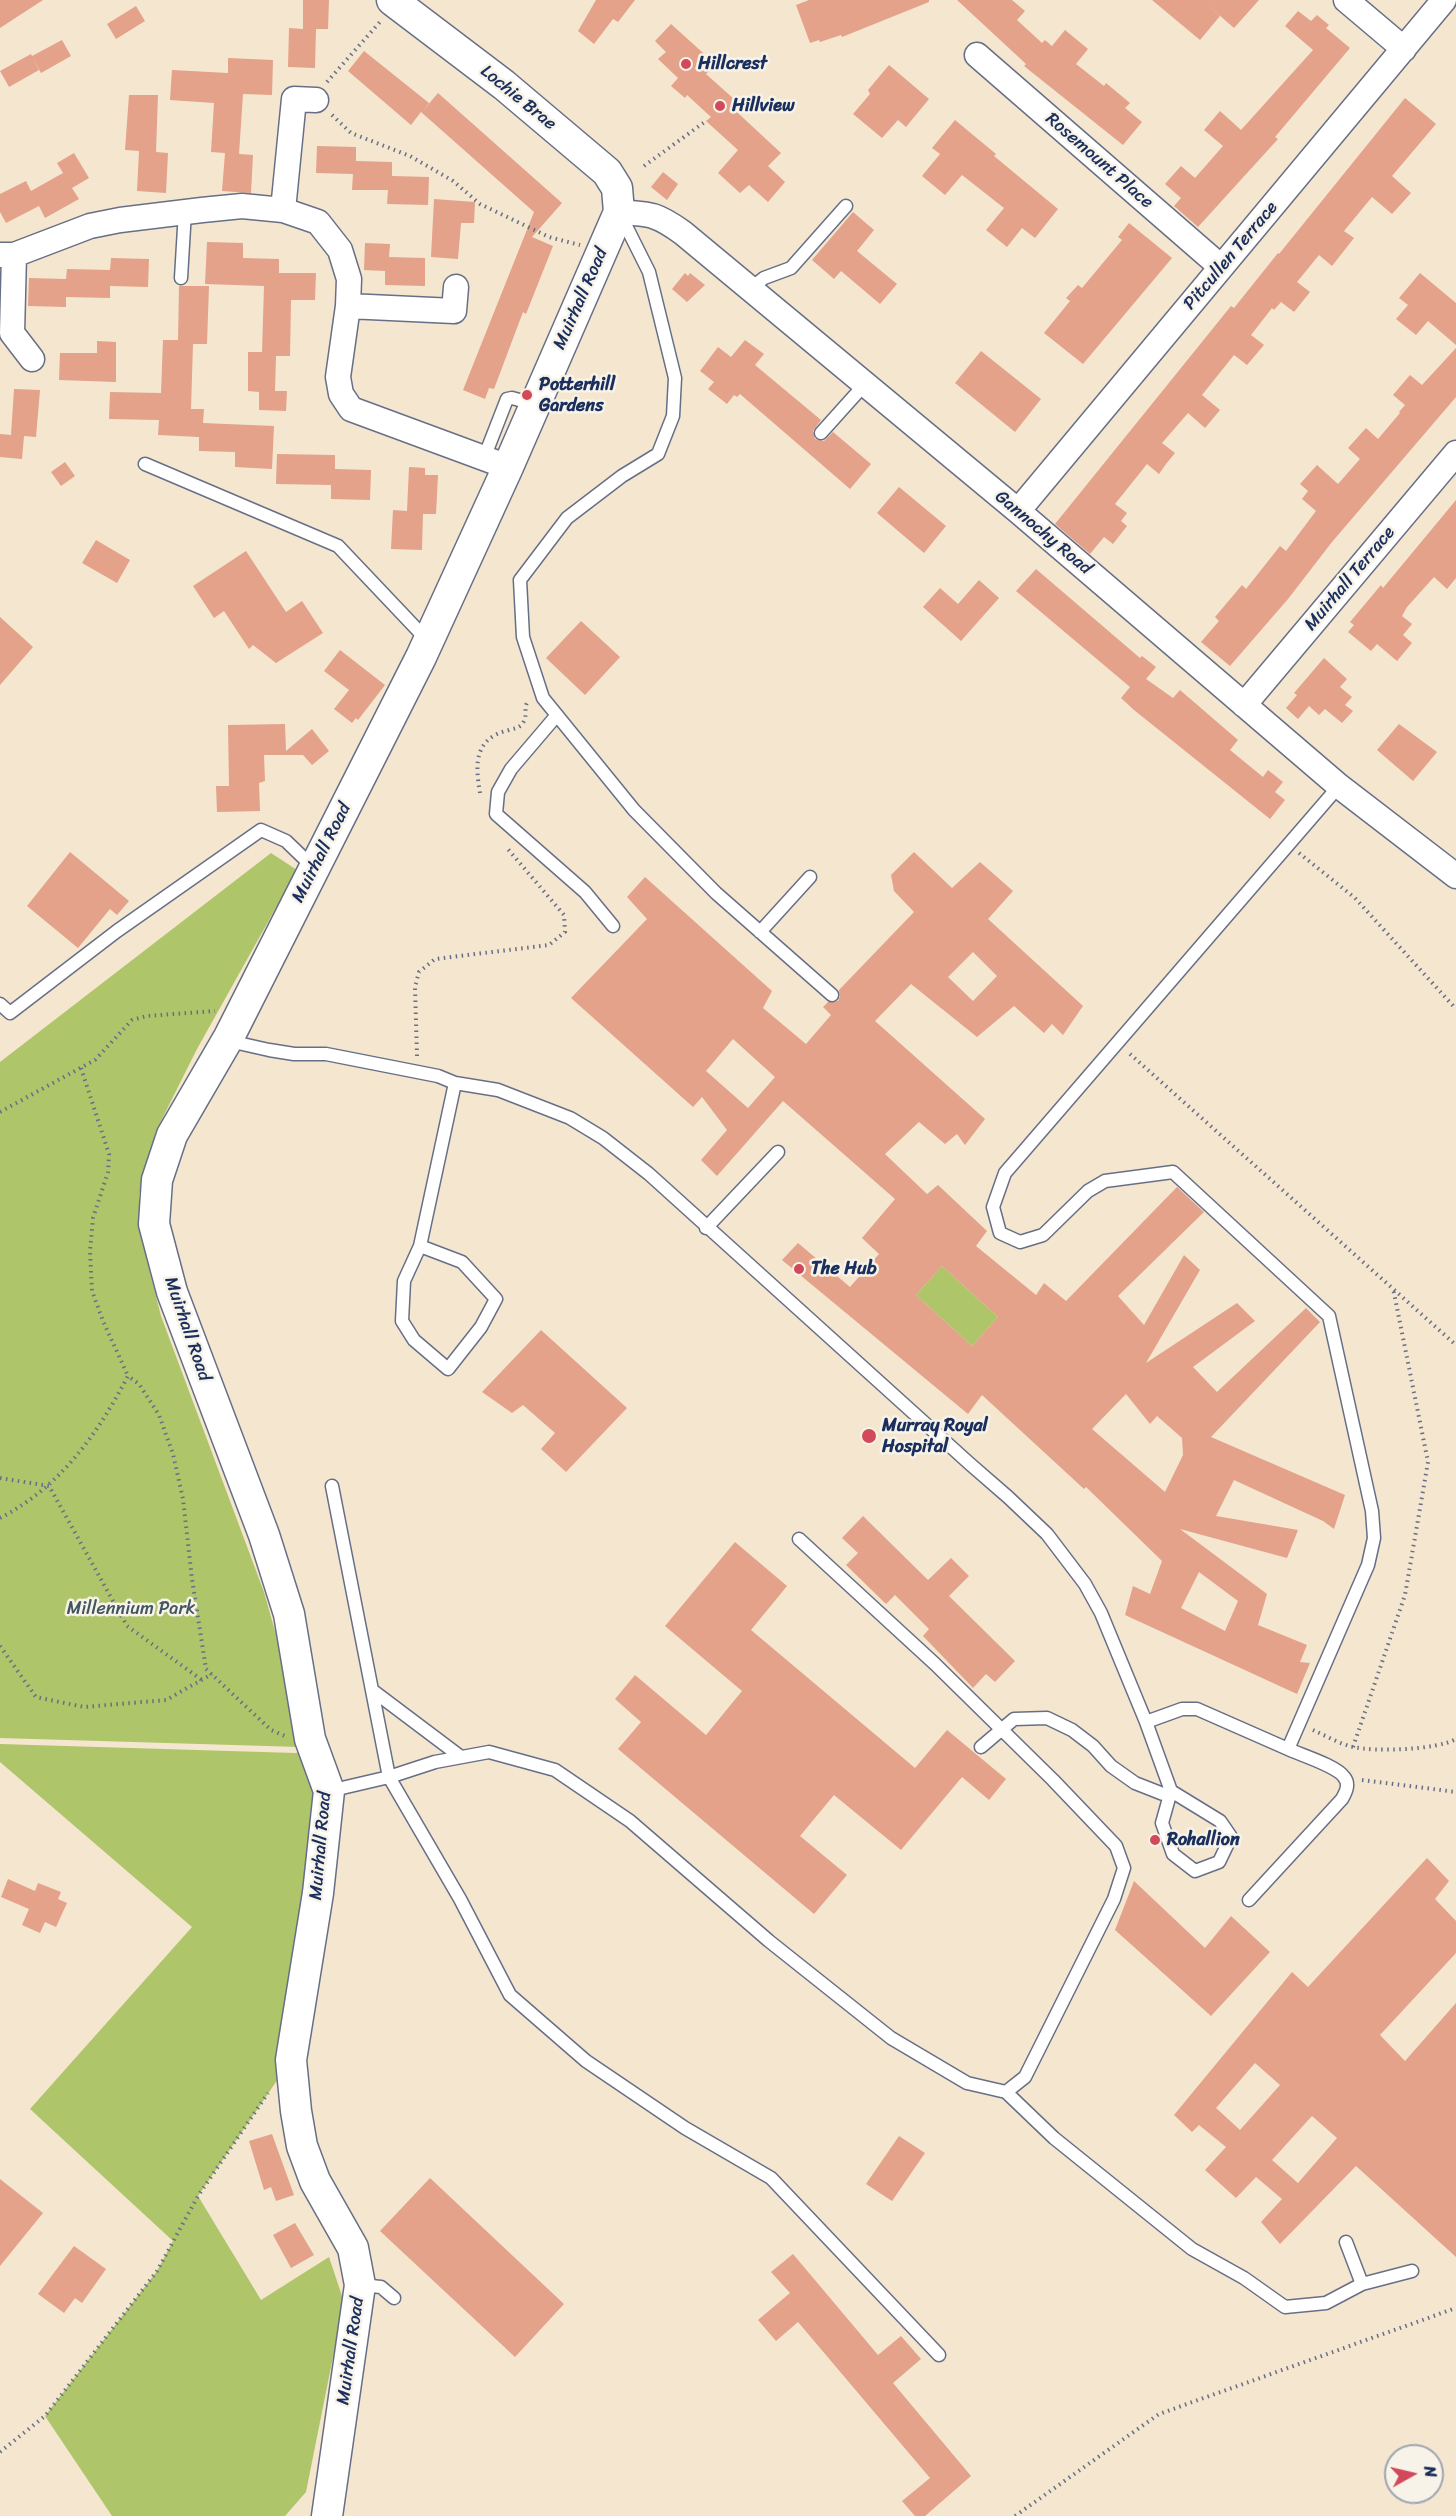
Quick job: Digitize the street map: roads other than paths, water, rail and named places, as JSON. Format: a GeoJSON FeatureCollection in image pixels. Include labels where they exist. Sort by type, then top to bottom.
{"type":"FeatureCollection","features":[{"type":"Feature","properties":{"kind":"street"},"geometry":{"type":"LineString","coordinates":[[1346,0],[1404,49]]}},
{"type":"Feature","properties":{"kind":"street","name":"Pitcullen Terrace"},"geometry":{"type":"LineString","coordinates":[[1018,511],[1444,0]]}},
{"type":"Feature","properties":{"kind":"street","name":"Lochie Brae"},"geometry":{"type":"LineString","coordinates":[[394,2],[504,85],[608,172],[617,188],[619,212]]}},
{"type":"Feature","properties":{"kind":"street","name":"Rosemount Place"},"geometry":{"type":"LineString","coordinates":[[977,55],[1221,267]]}},
{"type":"Feature","properties":{"kind":"street"},"geometry":{"type":"LineString","coordinates":[[283,210],[294,99],[316,100]]}},
{"type":"Feature","properties":{"kind":"street"},"geometry":{"type":"LineString","coordinates":[[32,359],[12,333],[7,255],[90,226],[120,220],[242,206],[283,210],[318,222],[340,250],[349,279],[348,306],[338,377],[341,394],[351,408],[496,463]]}},
{"type":"Feature","properties":{"kind":"street","name":"Muirhall Road"},"geometry":{"type":"LineString","coordinates":[[327,2516],[360,2285],[353,2248],[315,2181],[302,2146],[291,2060],[318,1893],[329,1791],[310,1739],[289,1614],[264,1535],[172,1292],[154,1224],[157,1180],[172,1136],[234,1026],[428,642],[496,463],[535,405],[619,212]]}},
{"type":"Feature","properties":{"kind":"street","name":"Gannochy Road"},"geometry":{"type":"LineString","coordinates":[[619,212],[650,214],[664,220],[1018,511],[1339,786],[1456,876]]}},
{"type":"Feature","properties":{"kind":"street"},"geometry":{"type":"LineString","coordinates":[[348,306],[454,311],[456,287]]}},
{"type":"Feature","properties":{"kind":"street","name":"Muirhall Terrace"},"geometry":{"type":"LineString","coordinates":[[1244,705],[1456,453]]}},
{"type":"Feature","properties":{"kind":"lane"},"geometry":{"type":"LineString","coordinates":[[750,289],[764,278],[791,268],[846,206]]}},
{"type":"Feature","properties":{"kind":"lane"},"geometry":{"type":"LineString","coordinates":[[181,278],[185,211]]}},
{"type":"Feature","properties":{"kind":"lane"},"geometry":{"type":"LineString","coordinates":[[619,212],[649,272],[675,378],[673,416],[658,454],[622,476],[567,518],[520,580],[523,637],[543,698],[634,810],[716,893],[832,995]]}},
{"type":"Feature","properties":{"kind":"lane"},"geometry":{"type":"LineString","coordinates":[[821,433],[865,384]]}},
{"type":"Feature","properties":{"kind":"lane"},"geometry":{"type":"LineString","coordinates":[[145,464],[338,546],[428,642]]}},
{"type":"Feature","properties":{"kind":"lane"},"geometry":{"type":"LineString","coordinates":[[556,715],[511,769],[498,792],[496,814],[585,892],[613,926]]}},
{"type":"Feature","properties":{"kind":"lane"},"geometry":{"type":"LineString","coordinates":[[1288,1749],[1368,1565],[1374,1538],[1372,1511],[1329,1316],[1173,1172],[1105,1181],[1088,1191],[1042,1235],[1020,1242],[1000,1233],[993,1207],[1005,1173],[1339,786]]}},
{"type":"Feature","properties":{"kind":"lane"},"geometry":{"type":"LineString","coordinates":[[0,1004],[10,1013],[117,931],[261,830],[286,841],[314,868]]}},
{"type":"Feature","properties":{"kind":"lane"},"geometry":{"type":"LineString","coordinates":[[760,932],[810,877]]}},
{"type":"Feature","properties":{"kind":"lane"},"geometry":{"type":"LineString","coordinates":[[234,1026],[238,1043],[294,1054],[326,1054],[417,1072],[455,1083],[498,1090],[570,1118],[603,1138],[649,1174],[706,1228],[823,1329],[1047,1534],[1085,1584],[1101,1613],[1172,1791],[1220,1821],[1231,1837],[1219,1863],[1195,1872],[1173,1854],[1162,1823],[1172,1791]]}},
{"type":"Feature","properties":{"kind":"lane"},"geometry":{"type":"LineString","coordinates":[[420,1246],[462,1262],[496,1299],[481,1327],[448,1369],[414,1340],[402,1321],[404,1281],[420,1246],[455,1083]]}},
{"type":"Feature","properties":{"kind":"lane"},"geometry":{"type":"LineString","coordinates":[[706,1228],[777,1152]]}},
{"type":"Feature","properties":{"kind":"lane"},"geometry":{"type":"LineString","coordinates":[[332,1485],[389,1777],[460,1899],[510,1995],[586,2061],[685,2128],[771,2178],[939,2355]]}},
{"type":"Feature","properties":{"kind":"lane"},"geometry":{"type":"LineString","coordinates":[[799,1539],[935,1664],[1002,1730],[1116,1846],[1125,1868],[1114,1899],[1024,2077],[1006,2092]]}},
{"type":"Feature","properties":{"kind":"lane"},"geometry":{"type":"LineString","coordinates":[[372,1690],[461,1757]]}},
{"type":"Feature","properties":{"kind":"lane"},"geometry":{"type":"LineString","coordinates":[[1146,1722],[1182,1709],[1197,1709],[1337,1771],[1345,1778],[1347,1789],[1342,1799],[1249,1900]]}},
{"type":"Feature","properties":{"kind":"lane"},"geometry":{"type":"LineString","coordinates":[[981,1747],[1014,1719],[1047,1718],[1072,1730],[1093,1746],[1111,1766],[1135,1784],[1163,1794],[1172,1791]]}},
{"type":"Feature","properties":{"kind":"lane"},"geometry":{"type":"LineString","coordinates":[[329,1791],[389,1777],[435,1762],[489,1752],[555,1770],[630,1821],[768,1941],[891,2038],[967,2083],[1006,2092],[1054,2138],[1192,2248],[1244,2278],[1286,2307],[1326,2302],[1362,2283],[1412,2271]]}},
{"type":"Feature","properties":{"kind":"lane"},"geometry":{"type":"LineString","coordinates":[[1346,2242],[1362,2283]]}},
{"type":"Feature","properties":{"kind":"lane"},"geometry":{"type":"LineString","coordinates":[[360,2285],[381,2287],[394,2298]]}},
{"type":"Feature","properties":{"kind":"place","name":"Hillcrest"},"geometry":{"type":"Point","coordinates":[686,64]}},
{"type":"Feature","properties":{"kind":"place","name":"Hillview"},"geometry":{"type":"Point","coordinates":[720,106]}},
{"type":"Feature","properties":{"kind":"place","name":"Potterhill Gardens"},"geometry":{"type":"Point","coordinates":[527,395]}},
{"type":"Feature","properties":{"kind":"place","name":"The Hub"},"geometry":{"type":"Point","coordinates":[799,1269]}},
{"type":"Feature","properties":{"kind":"place","name":"Murray Royal Hospital"},"geometry":{"type":"Point","coordinates":[869,1436]}},
{"type":"Feature","properties":{"kind":"place","name":"Rohallion"},"geometry":{"type":"Point","coordinates":[1155,1840]}},
{"type":"Feature","properties":{"kind":"park label","name":"Millennium Park"},"geometry":{"type":"Point","coordinates":[131,1609]}}]}
